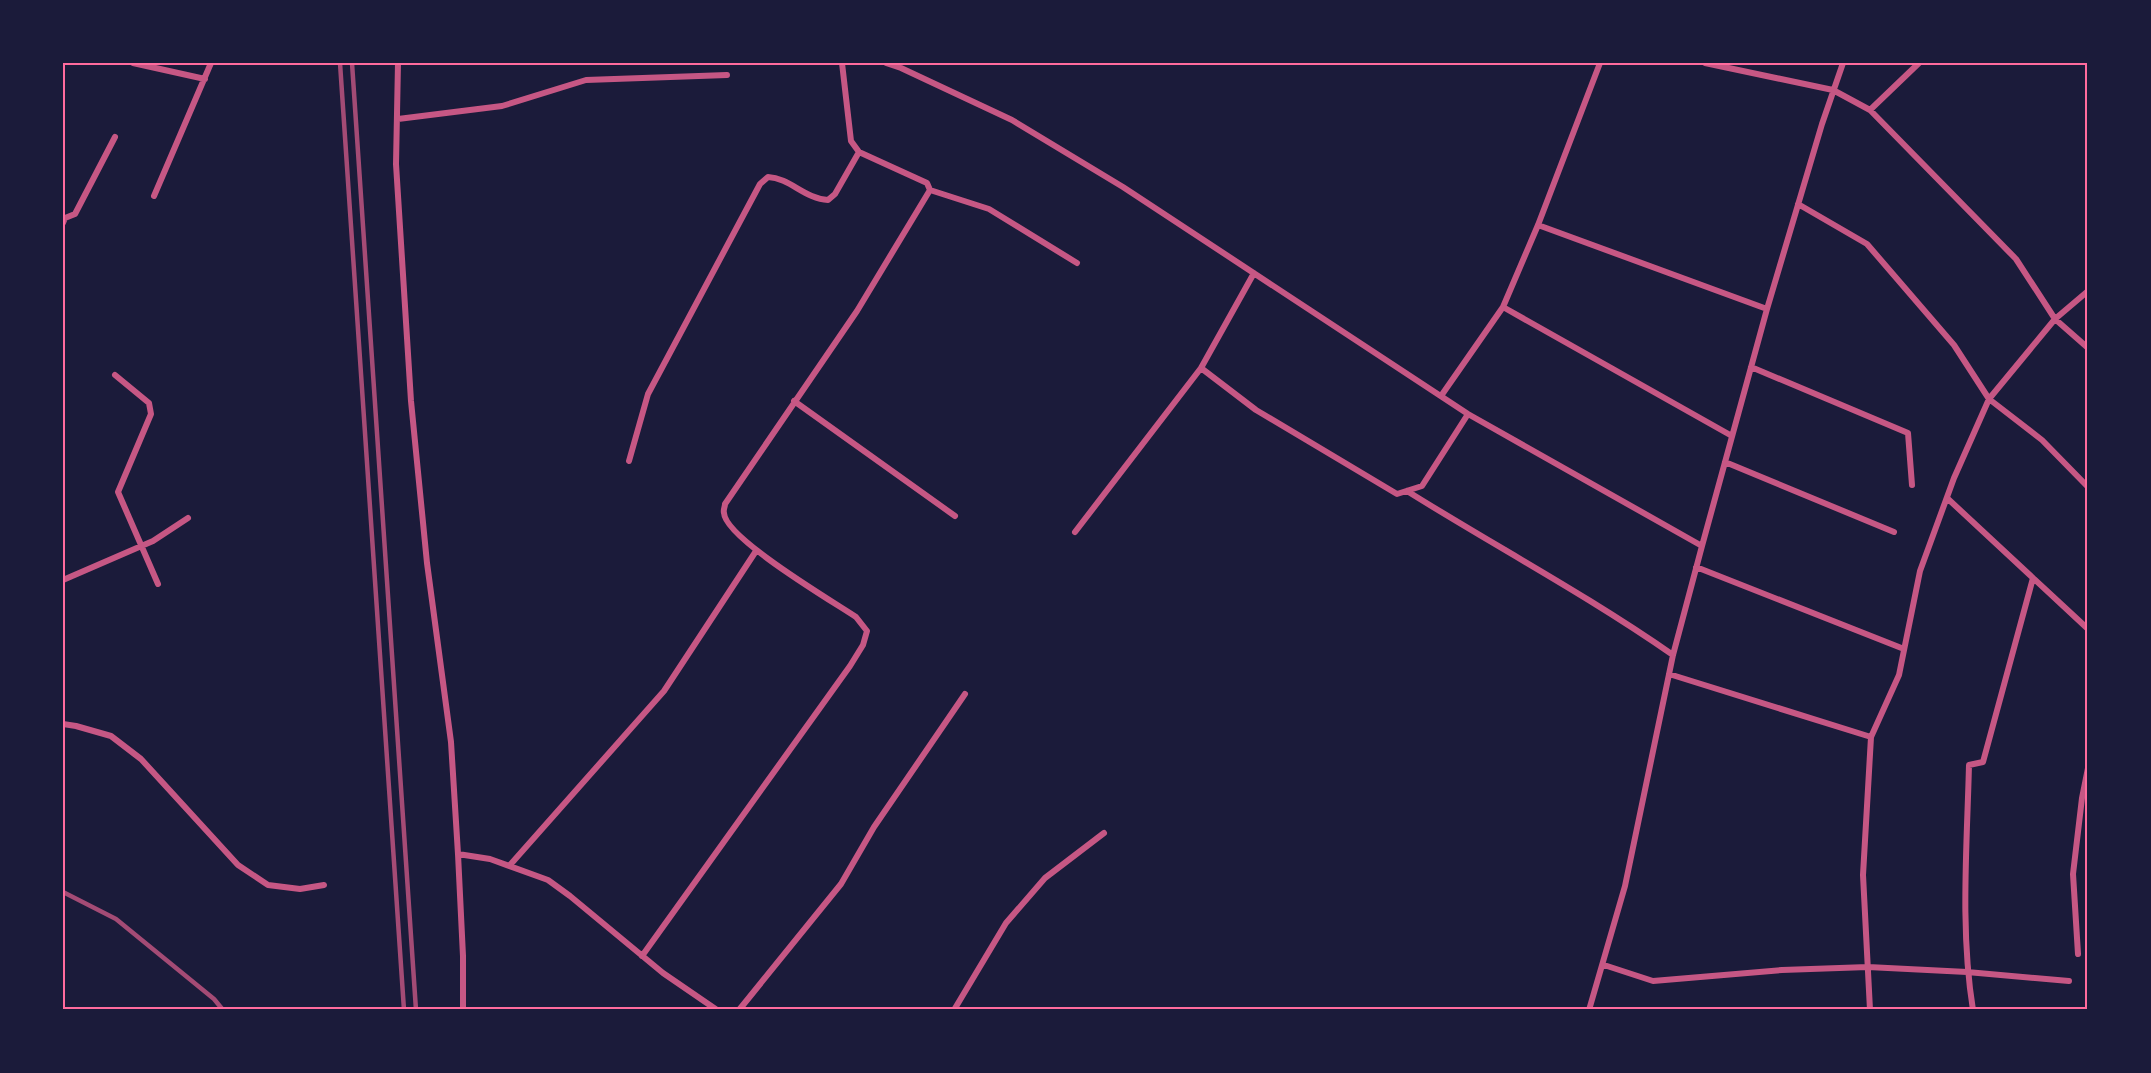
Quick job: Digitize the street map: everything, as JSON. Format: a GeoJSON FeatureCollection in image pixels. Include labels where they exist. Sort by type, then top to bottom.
{"type":"FeatureCollection","features":[{"type":"Feature","properties":{"kind":"street"},"geometry":{"type":"LineString","coordinates":[[133,63],[205,79]]}},
{"type":"Feature","properties":{"kind":"street"},"geometry":{"type":"LineString","coordinates":[[154,196],[211,63]]}},
{"type":"Feature","properties":{"kind":"street"},"geometry":{"type":"LineString","coordinates":[[398,63],[396,164],[411,401],[427,563],[448,710],[458,854],[463,1010]]}},
{"type":"Feature","properties":{"kind":"street"},"geometry":{"type":"LineString","coordinates":[[842,63],[851,141],[859,152],[927,183],[930,190],[989,209],[1077,263]]}},
{"type":"Feature","properties":{"kind":"street"},"geometry":{"type":"LineString","coordinates":[[886,63],[902,68],[1012,120],[1123,187],[1468,414],[1702,546]]}},
{"type":"Feature","properties":{"kind":"street"},"geometry":{"type":"LineString","coordinates":[[1441,396],[1503,307],[1538,225],[1600,63]]}},
{"type":"Feature","properties":{"kind":"street"},"geometry":{"type":"LineString","coordinates":[[1705,63],[1833,90],[1870,110],[2016,259],[2055,319],[2088,348]]}},
{"type":"Feature","properties":{"kind":"street"},"geometry":{"type":"LineString","coordinates":[[1589,1010],[1604,965],[1625,886],[1673,655],[1696,567],[1767,309],[1843,63]]}},
{"type":"Feature","properties":{"kind":"street"},"geometry":{"type":"LineString","coordinates":[[1870,110],[1919,63]]}},
{"type":"Feature","properties":{"kind":"street"},"geometry":{"type":"LineString","coordinates":[[398,119],[502,106],[586,80],[727,75]]}},
{"type":"Feature","properties":{"kind":"street"},"geometry":{"type":"LineString","coordinates":[[63,223],[65,218],[75,214],[115,137]]}},
{"type":"Feature","properties":{"kind":"street"},"geometry":{"type":"LineString","coordinates":[[629,461],[648,394],[760,184],[768,177],[778,178],[817,200],[828,200],[835,194],[859,152]]}},
{"type":"Feature","properties":{"kind":"street"},"geometry":{"type":"LineString","coordinates":[[642,956],[781,765],[864,645],[867,631],[856,616],[756,551],[728,523],[723,514],[725,504],[857,310],[930,190]]}},
{"type":"Feature","properties":{"kind":"street"},"geometry":{"type":"LineString","coordinates":[[1798,204],[1867,244],[1954,345],[1989,399],[2042,440],[2088,487]]}},
{"type":"Feature","properties":{"kind":"street"},"geometry":{"type":"LineString","coordinates":[[1538,225],[1767,309]]}},
{"type":"Feature","properties":{"kind":"street"},"geometry":{"type":"LineString","coordinates":[[1075,532],[1201,368],[1254,273]]}},
{"type":"Feature","properties":{"kind":"street"},"geometry":{"type":"LineString","coordinates":[[1870,1010],[1863,875],[1871,737],[1899,675],[1920,572],[1947,498],[1989,399],[2055,319],[2088,291]]}},
{"type":"Feature","properties":{"kind":"street"},"geometry":{"type":"LineString","coordinates":[[1503,307],[1732,436]]}},
{"type":"Feature","properties":{"kind":"street"},"geometry":{"type":"LineString","coordinates":[[1751,367],[1908,433],[1912,485]]}},
{"type":"Feature","properties":{"kind":"street"},"geometry":{"type":"LineString","coordinates":[[1201,368],[1256,410],[1396,494],[1422,486],[1468,414]]}},
{"type":"Feature","properties":{"kind":"street"},"geometry":{"type":"LineString","coordinates":[[115,375],[149,403],[151,414],[118,492],[159,584]]}},
{"type":"Feature","properties":{"kind":"street"},"geometry":{"type":"LineString","coordinates":[[794,401],[955,516]]}},
{"type":"Feature","properties":{"kind":"street"},"geometry":{"type":"LineString","coordinates":[[1725,462],[1894,532]]}},
{"type":"Feature","properties":{"kind":"street"},"geometry":{"type":"LineString","coordinates":[[1407,491],[1551,577],[1673,655]]}},
{"type":"Feature","properties":{"kind":"street"},"geometry":{"type":"LineString","coordinates":[[1947,498],[2088,629]]}},
{"type":"Feature","properties":{"kind":"street"},"geometry":{"type":"LineString","coordinates":[[63,580],[153,541],[188,518]]}},
{"type":"Feature","properties":{"kind":"street"},"geometry":{"type":"LineString","coordinates":[[510,865],[664,691],[756,551]]}},
{"type":"Feature","properties":{"kind":"street"},"geometry":{"type":"LineString","coordinates":[[1696,567],[1904,649]]}},
{"type":"Feature","properties":{"kind":"street"},"geometry":{"type":"LineString","coordinates":[[1973,1010],[1967,972],[1966,861],[1969,765],[1983,762],[2033,578]]}},
{"type":"Feature","properties":{"kind":"street"},"geometry":{"type":"LineString","coordinates":[[1669,674],[1871,737]]}},
{"type":"Feature","properties":{"kind":"street"},"geometry":{"type":"LineString","coordinates":[[739,1010],[841,884],[874,827],[920,763],[965,694]]}},
{"type":"Feature","properties":{"kind":"street"},"geometry":{"type":"LineString","coordinates":[[63,724],[111,736],[141,759],[238,865],[268,885],[300,889],[324,885]]}},
{"type":"Feature","properties":{"kind":"street"},"geometry":{"type":"LineString","coordinates":[[2078,954],[2073,874],[2088,768]]}},
{"type":"Feature","properties":{"kind":"street"},"geometry":{"type":"LineString","coordinates":[[954,1010],[1006,923],[1045,878],[1104,833]]}},
{"type":"Feature","properties":{"kind":"street"},"geometry":{"type":"LineString","coordinates":[[458,854],[490,859],[548,880],[663,973],[717,1010]]}},
{"type":"Feature","properties":{"kind":"street"},"geometry":{"type":"LineString","coordinates":[[1604,965],[1653,981],[1782,970],[1868,967],[1967,972],[2069,981]]}},
{"type":"Feature","properties":{"kind":"railway"},"geometry":{"type":"LineString","coordinates":[[340,63],[404,1010]]}},
{"type":"Feature","properties":{"kind":"railway"},"geometry":{"type":"LineString","coordinates":[[352,63],[416,1010]]}},
{"type":"Feature","properties":{"kind":"railway"},"geometry":{"type":"LineString","coordinates":[[63,892],[116,919],[214,999],[223,1010]]}}]}
